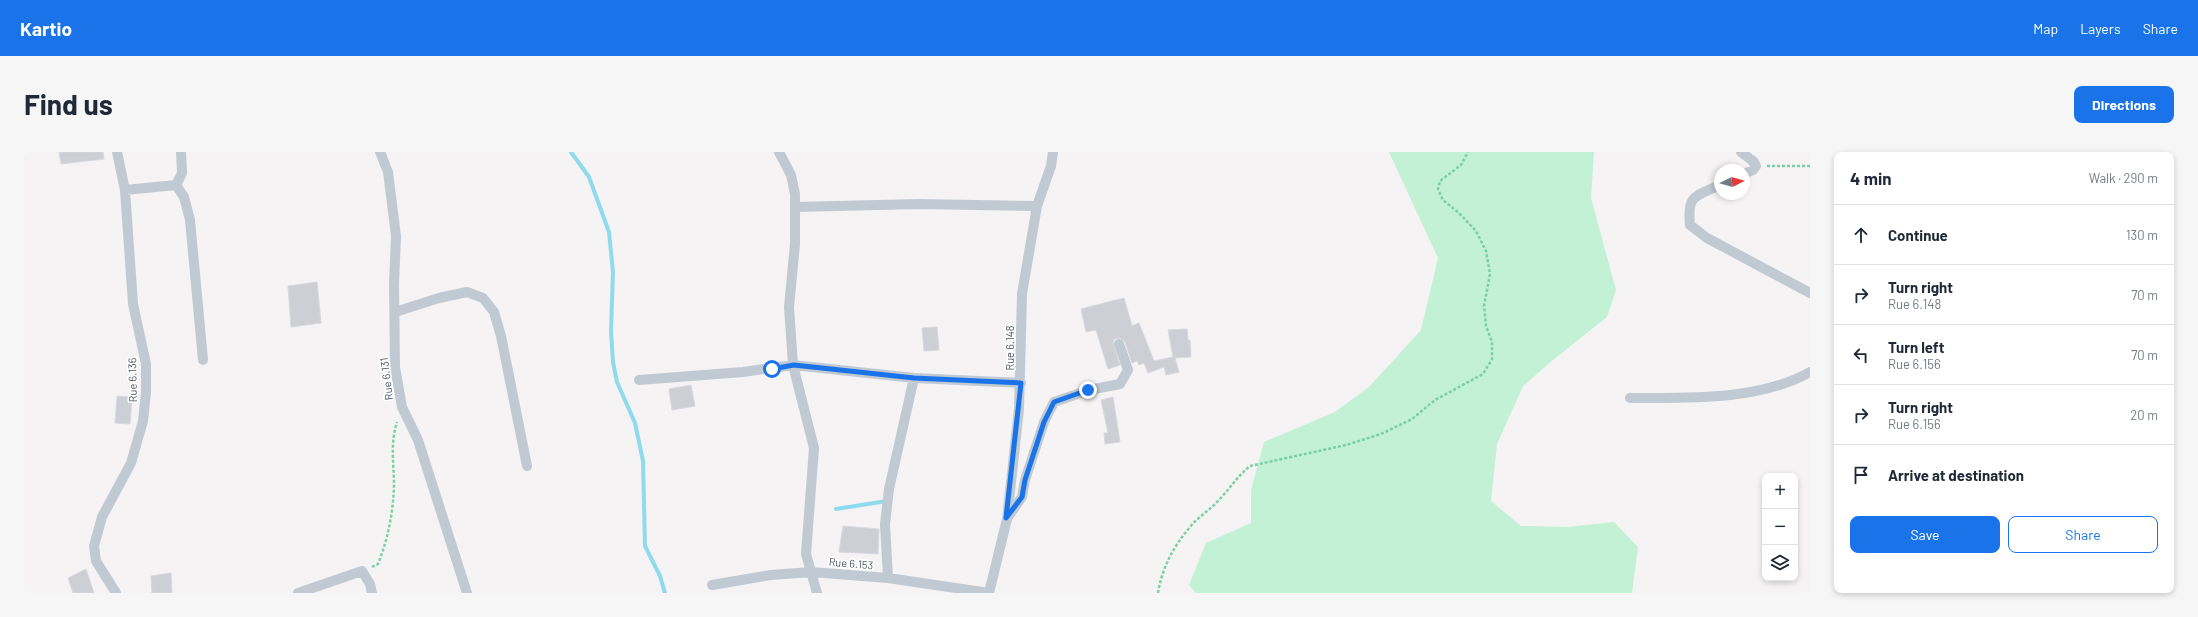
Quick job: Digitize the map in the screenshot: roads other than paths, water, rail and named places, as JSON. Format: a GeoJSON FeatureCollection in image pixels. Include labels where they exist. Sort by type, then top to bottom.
{"type":"FeatureCollection","features":[{"type":"Feature","properties":{"kind":"street","name":"Rue 6.136"},"geometry":{"type":"LineString","coordinates":[[116,593],[96,561],[94,546],[102,517],[131,462],[143,421],[146,392],[146,364],[133,304],[125,190],[117,152]]}},
{"type":"Feature","properties":{"kind":"street"},"geometry":{"type":"LineString","coordinates":[[176,185],[182,173],[181,152]]}},
{"type":"Feature","properties":{"kind":"street","name":"Rue 6.131"},"geometry":{"type":"LineString","coordinates":[[380,152],[388,172],[396,236],[394,284],[395,367],[402,406],[418,440],[467,593]]}},
{"type":"Feature","properties":{"kind":"street"},"geometry":{"type":"LineString","coordinates":[[779,152],[791,175],[795,194],[795,244],[789,307],[794,365],[814,448],[806,554],[817,593]]}},
{"type":"Feature","properties":{"kind":"street","name":"Rue 6.148"},"geometry":{"type":"LineString","coordinates":[[989,593],[1006,518],[1021,383],[1022,294],[1037,206],[1051,166],[1053,152]]}},
{"type":"Feature","properties":{"kind":"street"},"geometry":{"type":"LineString","coordinates":[[1741,152],[1754,162],[1756,166],[1750,171]]}},
{"type":"Feature","properties":{"kind":"street"},"geometry":{"type":"LineString","coordinates":[[125,190],[176,185]]}},
{"type":"Feature","properties":{"kind":"street"},"geometry":{"type":"LineString","coordinates":[[176,185],[184,197],[190,220],[203,360]]}},
{"type":"Feature","properties":{"kind":"street"},"geometry":{"type":"LineString","coordinates":[[1714,188],[1694,197],[1688,206],[1690,225],[1707,238],[1810,293]]}},
{"type":"Feature","properties":{"kind":"street"},"geometry":{"type":"LineString","coordinates":[[795,207],[904,204],[1037,206]]}},
{"type":"Feature","properties":{"kind":"street"},"geometry":{"type":"LineString","coordinates":[[395,312],[439,298],[467,292],[483,298],[494,312],[501,336],[527,466]]}},
{"type":"Feature","properties":{"kind":"street"},"geometry":{"type":"LineString","coordinates":[[1006,518],[1022,497],[1025,480],[1044,422],[1054,402],[1088,390],[1120,384],[1128,370],[1119,344]]}},
{"type":"Feature","properties":{"kind":"street"},"geometry":{"type":"LineString","coordinates":[[639,380],[750,371],[794,365],[914,378],[1021,383]]}},
{"type":"Feature","properties":{"kind":"street"},"geometry":{"type":"LineString","coordinates":[[1630,398],[1703,398],[1762,389],[1801,377],[1810,372]]}},
{"type":"Feature","properties":{"kind":"street"},"geometry":{"type":"LineString","coordinates":[[888,578],[885,524],[888,488],[914,378]]}},
{"type":"Feature","properties":{"kind":"street"},"geometry":{"type":"LineString","coordinates":[[298,593],[362,571],[371,589]]}},
{"type":"Feature","properties":{"kind":"street","name":"Rue 6.153"},"geometry":{"type":"LineString","coordinates":[[712,585],[771,575],[811,572],[888,578],[989,593]]}},
{"type":"Feature","properties":{"kind":"waterway"},"geometry":{"type":"LineString","coordinates":[[571,152],[589,177],[609,232],[613,272],[611,331],[613,362],[617,382],[635,423],[643,461],[645,546],[660,576],[665,593]]}},
{"type":"Feature","properties":{"kind":"waterway"},"geometry":{"type":"LineString","coordinates":[[836,509],[887,501]]}}]}
